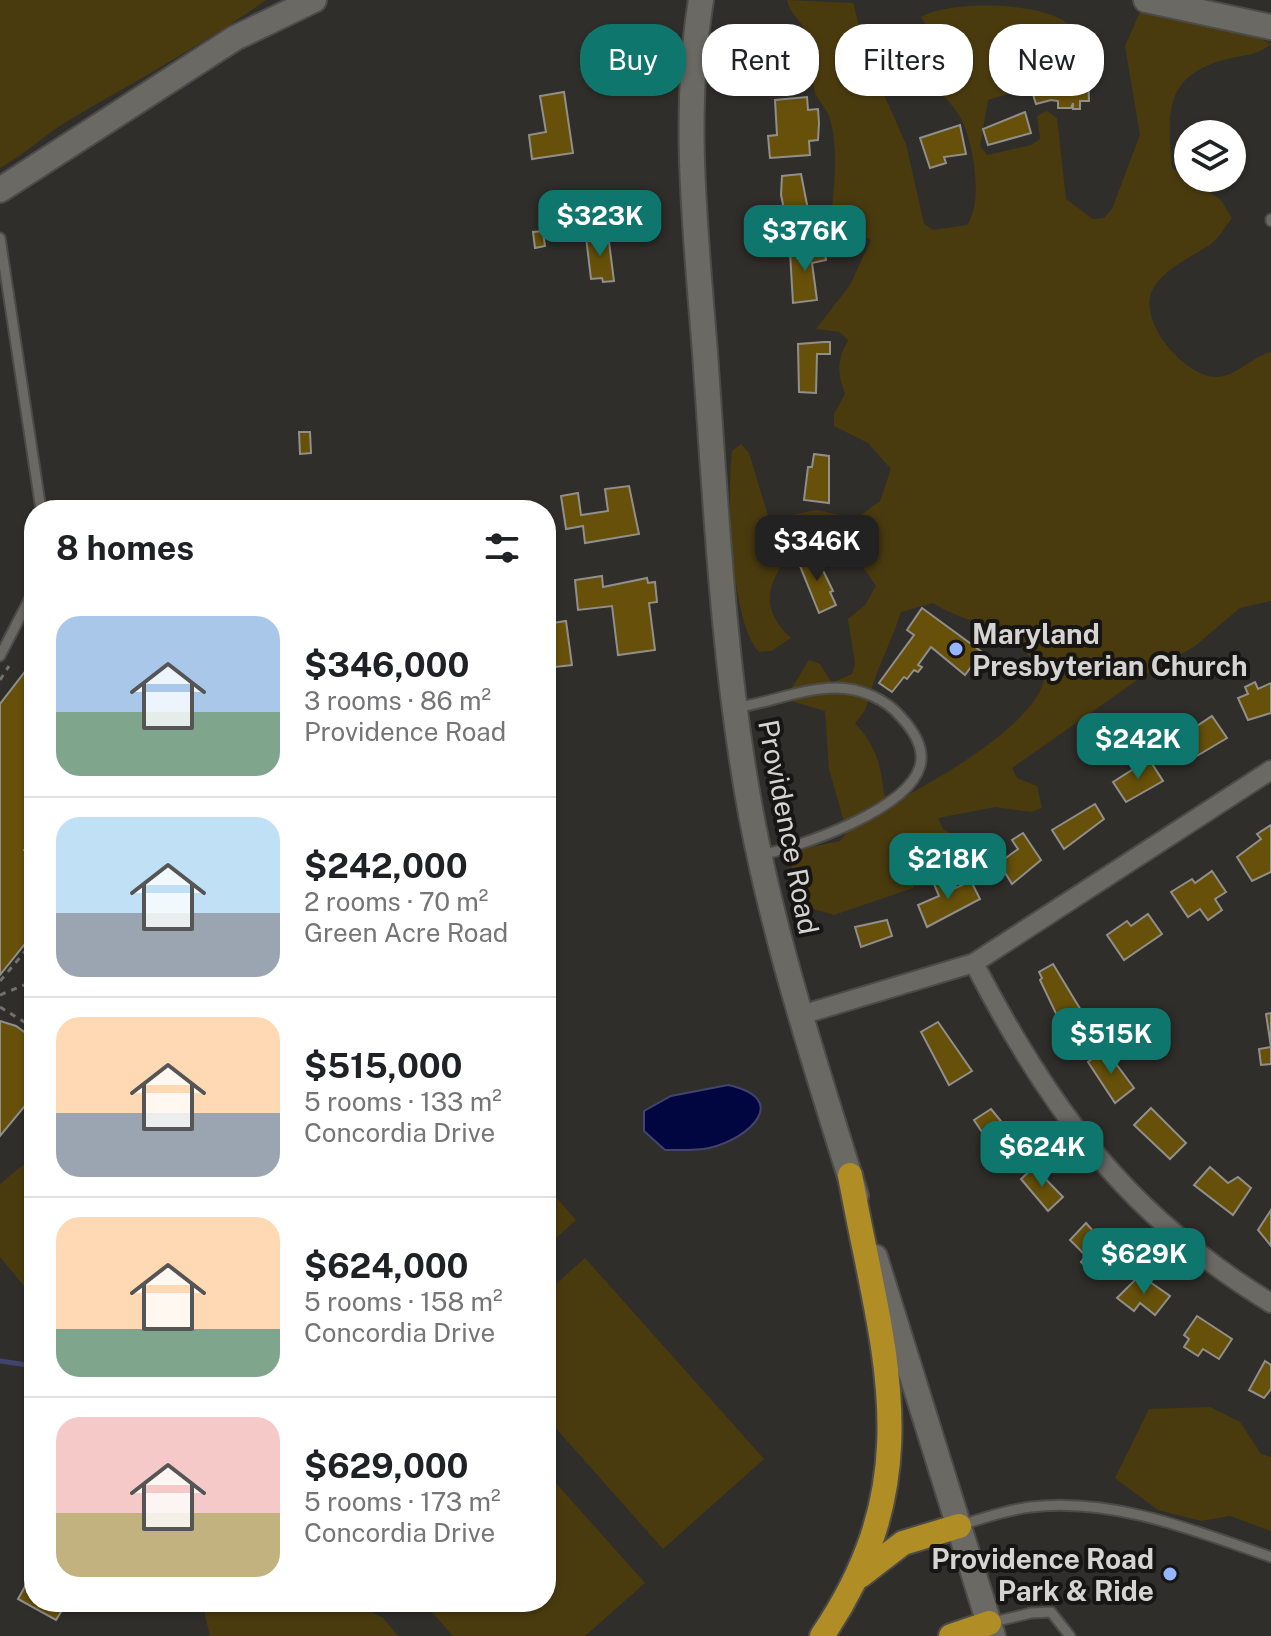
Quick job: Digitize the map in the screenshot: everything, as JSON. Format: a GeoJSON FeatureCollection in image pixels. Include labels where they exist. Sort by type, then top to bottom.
{"type":"FeatureCollection","features":[{"type":"Feature","properties":{"kind":"highway"},"geometry":{"type":"LineString","coordinates":[[822,1636],[860,1576],[884,1495],[891,1451],[892,1405],[888,1365],[850,1175]]}},
{"type":"Feature","properties":{"kind":"highway"},"geometry":{"type":"LineString","coordinates":[[860,1576],[903,1543],[959,1526]]}},
{"type":"Feature","properties":{"kind":"highway"},"geometry":{"type":"LineString","coordinates":[[951,1636],[991,1630]]}},
{"type":"Feature","properties":{"kind":"street"},"geometry":{"type":"LineString","coordinates":[[0,190],[235,38],[314,0]]}},
{"type":"Feature","properties":{"kind":"street","name":"Providence Road"},"geometry":{"type":"LineString","coordinates":[[701,0],[692,66],[691,146],[712,452],[735,708],[760,855],[801,1015],[991,1630]]}},
{"type":"Feature","properties":{"kind":"street"},"geometry":{"type":"LineString","coordinates":[[1146,0],[1271,27]]}},
{"type":"Feature","properties":{"kind":"street"},"geometry":{"type":"LineString","coordinates":[[801,1015],[974,963],[1271,770]]}},
{"type":"Feature","properties":{"kind":"street"},"geometry":{"type":"LineString","coordinates":[[974,963],[1025,1060],[1090,1149],[1170,1230],[1214,1266],[1271,1303]]}},
{"type":"Feature","properties":{"kind":"lane"},"geometry":{"type":"LineString","coordinates":[[0,238],[39,500]]}},
{"type":"Feature","properties":{"kind":"lane"},"geometry":{"type":"LineString","coordinates":[[0,656],[24,609]]}},
{"type":"Feature","properties":{"kind":"lane"},"geometry":{"type":"LineString","coordinates":[[735,708],[836,688],[862,692],[899,714],[913,731],[920,751],[920,767],[908,786],[885,805],[800,845],[760,855]]}},
{"type":"Feature","properties":{"kind":"lane"},"geometry":{"type":"LineString","coordinates":[[959,1526],[997,1514],[1054,1505],[1103,1509],[1186,1528],[1271,1557]]}},
{"type":"Feature","properties":{"kind":"lane"},"geometry":{"type":"LineString","coordinates":[[991,1630],[1031,1613],[1051,1612],[1070,1636]]}},
{"type":"Feature","properties":{"kind":"path"},"geometry":{"type":"LineString","coordinates":[[0,981],[24,953]]}},
{"type":"Feature","properties":{"kind":"path"},"geometry":{"type":"LineString","coordinates":[[0,995],[24,985]]}},
{"type":"Feature","properties":{"kind":"path"},"geometry":{"type":"LineString","coordinates":[[0,1007],[24,1022]]}},
{"type":"Feature","properties":{"kind":"shaded area"},"geometry":{"type":"Polygon","coordinates":[[[0,0],[266,0],[192,48],[66,122],[0,168],[0,0]]]}},
{"type":"Feature","properties":{"kind":"shaded area"},"geometry":{"type":"Polygon","coordinates":[[[787,0],[853,3],[859,24],[835,24],[835,96],[885,96],[906,144],[924,224],[934,230],[967,225],[975,204],[975,176],[968,136],[961,119],[944,96],[973,96],[973,24],[925,24],[921,17],[952,8],[1018,7],[1057,17],[1068,24],[989,24],[989,96],[1001,96],[988,100],[980,146],[987,155],[1031,145],[1040,139],[1037,116],[1047,111],[1057,118],[1066,199],[1093,219],[1104,218],[1112,209],[1140,135],[1125,46],[1140,12],[1242,29],[1271,44],[1257,52],[1209,65],[1193,74],[1174,97],[1170,129],[1174,192],[1209,192],[1220,199],[1232,218],[1212,243],[1165,274],[1154,287],[1150,300],[1156,329],[1166,344],[1177,357],[1203,374],[1223,376],[1271,352],[1271,601],[1240,608],[1195,646],[1143,676],[1012,768],[1017,778],[1037,786],[1042,808],[1031,812],[995,807],[938,818],[943,829],[963,840],[960,851],[916,866],[919,878],[913,888],[834,915],[801,905],[790,861],[797,850],[840,841],[847,832],[829,769],[825,711],[791,701],[791,689],[809,660],[820,664],[832,683],[852,674],[855,663],[848,619],[865,605],[876,586],[856,557],[801,538],[771,588],[772,612],[791,638],[771,651],[759,652],[749,636],[742,614],[736,586],[731,525],[732,451],[741,444],[749,453],[769,519],[817,510],[850,517],[861,515],[880,501],[891,469],[868,443],[834,426],[834,414],[845,394],[839,367],[848,340],[840,332],[816,329],[850,285],[871,240],[831,218],[834,143],[829,115],[817,96],[819,24],[801,24],[787,0]],[[933,603],[901,612],[865,709],[855,723],[873,748],[884,795],[892,803],[982,750],[1025,712],[1039,693],[1045,675],[1015,642],[933,603]]]}},
{"type":"Feature","properties":{"kind":"shaded area"},"geometry":{"type":"Polygon","coordinates":[[[728,1085],[747,1091],[758,1099],[761,1109],[758,1118],[738,1136],[709,1148],[665,1150],[644,1131],[644,1111],[671,1096],[728,1085]]]}},
{"type":"Feature","properties":{"kind":"shaded area"},"geometry":{"type":"Polygon","coordinates":[[[24,1164],[24,1286],[0,1257],[0,1184],[24,1164]]]}},
{"type":"Feature","properties":{"kind":"shaded area"},"geometry":{"type":"Polygon","coordinates":[[[556,1197],[576,1220],[556,1238],[556,1197]]]}},
{"type":"Feature","properties":{"kind":"shaded area"},"geometry":{"type":"Polygon","coordinates":[[[585,1258],[764,1459],[663,1549],[556,1428],[556,1284],[585,1258]]]}},
{"type":"Feature","properties":{"kind":"shaded area"},"geometry":{"type":"Polygon","coordinates":[[[1210,1407],[1240,1422],[1261,1454],[1271,1457],[1271,1531],[1230,1516],[1201,1521],[1158,1510],[1115,1478],[1149,1409],[1210,1407]]]}},
{"type":"Feature","properties":{"kind":"shaded area"},"geometry":{"type":"Polygon","coordinates":[[[556,1483],[645,1583],[585,1636],[453,1636],[432,1612],[556,1612],[556,1483]]]}},
{"type":"Feature","properties":{"kind":"shaded area"},"geometry":{"type":"Polygon","coordinates":[[[204,1612],[372,1612],[383,1618],[398,1636],[210,1636],[204,1612]]]}},
{"type":"Feature","properties":{"kind":"building"},"geometry":{"type":"Polygon","coordinates":[[[564,92],[573,153],[532,159],[529,135],[546,132],[540,96],[564,92]]]}},
{"type":"Feature","properties":{"kind":"building"},"geometry":{"type":"Polygon","coordinates":[[[1033,96],[1089,96],[1089,101],[1080,101],[1080,109],[1073,109],[1073,103],[1071,108],[1058,108],[1058,101],[1051,100],[1036,104],[1033,96]]]}},
{"type":"Feature","properties":{"kind":"building"},"geometry":{"type":"Polygon","coordinates":[[[807,97],[808,110],[818,109],[819,123],[818,140],[809,141],[810,155],[770,158],[768,136],[777,135],[775,100],[807,97]]]}},
{"type":"Feature","properties":{"kind":"building"},"geometry":{"type":"Polygon","coordinates":[[[1025,112],[1031,133],[988,145],[983,129],[1025,112]]]}},
{"type":"Feature","properties":{"kind":"building"},"geometry":{"type":"Polygon","coordinates":[[[960,125],[966,154],[944,157],[946,163],[930,168],[920,138],[960,125]]]}},
{"type":"Feature","properties":{"kind":"building"},"geometry":{"type":"Polygon","coordinates":[[[801,174],[811,225],[788,228],[781,195],[782,176],[801,174]]]}},
{"type":"Feature","properties":{"kind":"building"},"geometry":{"type":"Polygon","coordinates":[[[543,231],[545,246],[535,248],[533,232],[543,231]]]}},
{"type":"Feature","properties":{"kind":"building"},"geometry":{"type":"Polygon","coordinates":[[[608,234],[614,281],[603,282],[602,278],[591,279],[586,237],[608,234]]]}},
{"type":"Feature","properties":{"kind":"building"},"geometry":{"type":"Polygon","coordinates":[[[824,246],[826,260],[812,263],[817,300],[793,303],[790,252],[824,246]]]}},
{"type":"Feature","properties":{"kind":"building"},"geometry":{"type":"Polygon","coordinates":[[[830,342],[830,354],[817,354],[816,393],[799,392],[798,344],[830,342]]]}},
{"type":"Feature","properties":{"kind":"building"},"geometry":{"type":"Polygon","coordinates":[[[299,432],[310,432],[311,453],[300,454],[299,432]]]}},
{"type":"Feature","properties":{"kind":"building"},"geometry":{"type":"Polygon","coordinates":[[[814,454],[829,456],[829,503],[804,500],[808,467],[812,467],[814,454]]]}},
{"type":"Feature","properties":{"kind":"building"},"geometry":{"type":"Polygon","coordinates":[[[629,486],[639,534],[585,543],[583,526],[566,529],[561,496],[578,493],[581,515],[608,511],[605,489],[629,486]]]}},
{"type":"Feature","properties":{"kind":"building"},"geometry":{"type":"Polygon","coordinates":[[[815,554],[833,591],[830,592],[836,605],[819,613],[798,561],[815,554]]]}},
{"type":"Feature","properties":{"kind":"building"},"geometry":{"type":"Polygon","coordinates":[[[602,576],[603,587],[647,578],[648,583],[655,582],[657,602],[649,603],[655,650],[618,655],[612,606],[578,610],[575,580],[602,576]]]}},
{"type":"Feature","properties":{"kind":"building","name":"Maryland Presbyterian Church"},"geometry":{"type":"Polygon","coordinates":[[[922,608],[982,652],[965,675],[931,647],[918,665],[922,667],[918,672],[914,670],[907,679],[904,677],[892,692],[879,683],[914,635],[907,630],[922,608]]]}},
{"type":"Feature","properties":{"kind":"building"},"geometry":{"type":"Polygon","coordinates":[[[566,621],[572,665],[556,667],[556,622],[566,621]]]}},
{"type":"Feature","properties":{"kind":"building"},"geometry":{"type":"Polygon","coordinates":[[[24,673],[24,945],[0,975],[0,704],[24,673]]]}},
{"type":"Feature","properties":{"kind":"building"},"geometry":{"type":"Polygon","coordinates":[[[1255,682],[1258,689],[1271,683],[1271,713],[1248,720],[1238,698],[1248,694],[1245,687],[1255,682]]]}},
{"type":"Feature","properties":{"kind":"building"},"geometry":{"type":"Polygon","coordinates":[[[1212,716],[1227,738],[1190,760],[1176,740],[1212,716]]]}},
{"type":"Feature","properties":{"kind":"building"},"geometry":{"type":"Polygon","coordinates":[[[1149,759],[1163,781],[1126,802],[1113,782],[1149,759]]]}},
{"type":"Feature","properties":{"kind":"building"},"geometry":{"type":"Polygon","coordinates":[[[1095,804],[1104,819],[1064,849],[1052,830],[1095,804]]]}},
{"type":"Feature","properties":{"kind":"building"},"geometry":{"type":"Polygon","coordinates":[[[1271,825],[1271,872],[1252,881],[1237,857],[1261,839],[1257,834],[1271,825]]]}},
{"type":"Feature","properties":{"kind":"building"},"geometry":{"type":"Polygon","coordinates":[[[1023,833],[1041,860],[1012,884],[999,863],[1018,849],[1012,840],[1023,833]]]}},
{"type":"Feature","properties":{"kind":"building"},"geometry":{"type":"Polygon","coordinates":[[[1212,871],[1226,892],[1215,899],[1222,910],[1208,920],[1200,909],[1188,917],[1171,892],[1192,879],[1195,883],[1212,871]]]}},
{"type":"Feature","properties":{"kind":"building"},"geometry":{"type":"Polygon","coordinates":[[[946,878],[951,890],[971,881],[980,899],[927,927],[918,905],[939,896],[934,884],[946,878]]]}},
{"type":"Feature","properties":{"kind":"building"},"geometry":{"type":"Polygon","coordinates":[[[1148,914],[1162,934],[1124,960],[1107,935],[1127,921],[1131,926],[1148,914]]]}},
{"type":"Feature","properties":{"kind":"building"},"geometry":{"type":"Polygon","coordinates":[[[887,920],[892,936],[861,947],[855,927],[887,920]]]}},
{"type":"Feature","properties":{"kind":"building"},"geometry":{"type":"Polygon","coordinates":[[[1053,964],[1082,1012],[1061,1024],[1040,980],[1039,972],[1053,964]]]}},
{"type":"Feature","properties":{"kind":"building"},"geometry":{"type":"Polygon","coordinates":[[[1271,1013],[1271,1047],[1266,1014],[1271,1013]]]}},
{"type":"Feature","properties":{"kind":"building"},"geometry":{"type":"Polygon","coordinates":[[[0,1021],[24,1032],[24,1107],[0,1136],[0,1021]]]}},
{"type":"Feature","properties":{"kind":"building"},"geometry":{"type":"Polygon","coordinates":[[[938,1022],[972,1071],[949,1085],[921,1032],[938,1022]]]}},
{"type":"Feature","properties":{"kind":"building"},"geometry":{"type":"Polygon","coordinates":[[[1271,1047],[1271,1064],[1261,1065],[1259,1049],[1271,1047]]]}},
{"type":"Feature","properties":{"kind":"building"},"geometry":{"type":"Polygon","coordinates":[[[1105,1049],[1134,1088],[1115,1103],[1088,1062],[1105,1049]]]}},
{"type":"Feature","properties":{"kind":"building"},"geometry":{"type":"Polygon","coordinates":[[[1151,1108],[1186,1143],[1170,1159],[1134,1125],[1151,1108]]]}},
{"type":"Feature","properties":{"kind":"building"},"geometry":{"type":"Polygon","coordinates":[[[991,1109],[1014,1137],[994,1150],[974,1120],[991,1109]]]}},
{"type":"Feature","properties":{"kind":"building"},"geometry":{"type":"Polygon","coordinates":[[[1034,1167],[1063,1197],[1048,1211],[1021,1179],[1034,1167]]]}},
{"type":"Feature","properties":{"kind":"building"},"geometry":{"type":"Polygon","coordinates":[[[1210,1167],[1228,1183],[1238,1177],[1251,1188],[1233,1215],[1194,1185],[1210,1167]]]}},
{"type":"Feature","properties":{"kind":"building"},"geometry":{"type":"Polygon","coordinates":[[[1271,1210],[1271,1246],[1258,1230],[1271,1210]]]}},
{"type":"Feature","properties":{"kind":"building"},"geometry":{"type":"Polygon","coordinates":[[[1086,1223],[1110,1250],[1090,1271],[1081,1262],[1086,1256],[1070,1240],[1086,1223]]]}},
{"type":"Feature","properties":{"kind":"building"},"geometry":{"type":"Polygon","coordinates":[[[1140,1275],[1170,1296],[1155,1315],[1140,1303],[1134,1311],[1117,1298],[1140,1275]]]}},
{"type":"Feature","properties":{"kind":"building"},"geometry":{"type":"Polygon","coordinates":[[[1197,1316],[1232,1339],[1219,1359],[1203,1349],[1198,1356],[1184,1347],[1189,1339],[1184,1335],[1197,1316]]]}},
{"type":"Feature","properties":{"kind":"building"},"geometry":{"type":"Polygon","coordinates":[[[1265,1361],[1271,1365],[1271,1389],[1264,1398],[1249,1390],[1265,1361]]]}},
{"type":"Feature","properties":{"kind":"building"},"geometry":{"type":"Polygon","coordinates":[[[24,1588],[24,1602],[18,1599],[24,1588]]]}},
{"type":"Feature","properties":{"kind":"building"},"geometry":{"type":"Polygon","coordinates":[[[42,1612],[61,1612],[56,1620],[42,1612]]]}},
{"type":"Feature","properties":{"kind":"waterway"},"geometry":{"type":"LineString","coordinates":[[0,1361],[24,1365]]}},
{"type":"Feature","properties":{"kind":"place","name":"Maryland Presbyterian Church"},"geometry":{"type":"Point","coordinates":[956,649]}},
{"type":"Feature","properties":{"kind":"place","name":"Providence Road Park & Ride"},"geometry":{"type":"Point","coordinates":[1170,1574]}}]}
